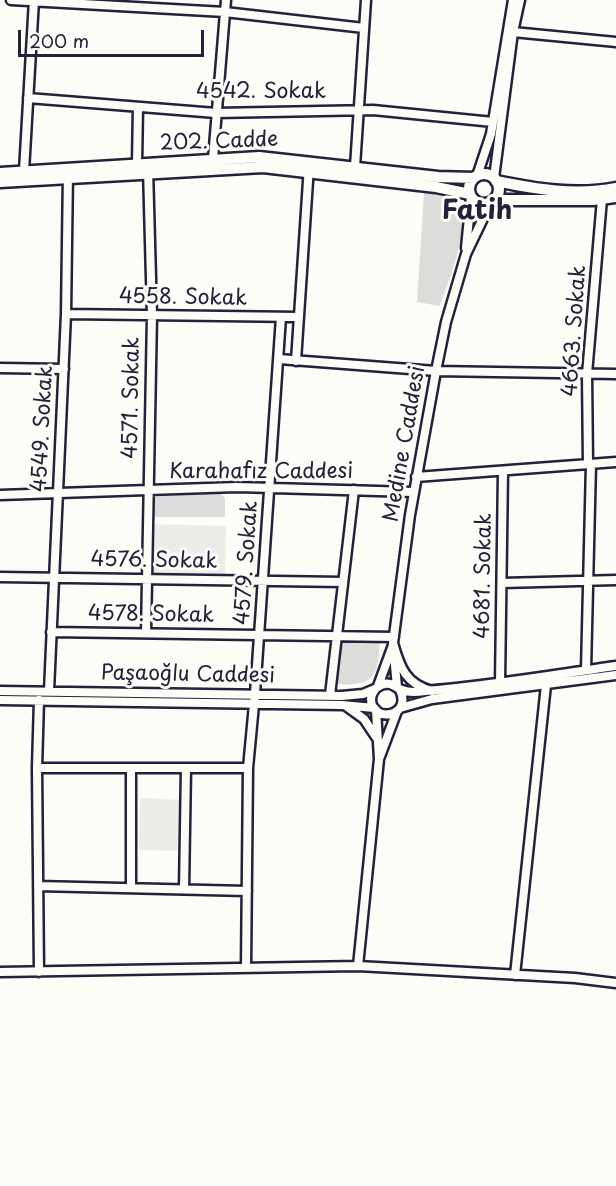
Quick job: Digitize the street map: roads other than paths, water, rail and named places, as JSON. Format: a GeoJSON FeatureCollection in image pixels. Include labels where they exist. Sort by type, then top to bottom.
{"type":"FeatureCollection","features":[{"type":"Feature","properties":{"kind":"main road","name":"202. Cadde"},"geometry":{"type":"LineString","coordinates":[[0,182],[213,159],[260,157],[436,187],[470,196]]}},
{"type":"Feature","properties":{"kind":"main road","name":"202. Cadde"},"geometry":{"type":"LineString","coordinates":[[144,167],[355,167],[446,177],[475,177]]}},
{"type":"Feature","properties":{"kind":"main road","name":"202. Cadde"},"geometry":{"type":"LineString","coordinates":[[0,173],[24,171],[68,173]]}},
{"type":"Feature","properties":{"kind":"main road"},"geometry":{"type":"LineString","coordinates":[[616,188],[591,191],[533,188],[495,180],[484,174],[475,177],[469,187],[470,196],[479,204],[493,201],[602,200],[616,197]]}},
{"type":"Feature","properties":{"kind":"main road"},"geometry":{"type":"LineString","coordinates":[[493,201],[498,192],[495,180]]}},
{"type":"Feature","properties":{"kind":"street"},"geometry":{"type":"LineString","coordinates":[[11,0],[103,3],[225,12],[364,28]]}},
{"type":"Feature","properties":{"kind":"street"},"geometry":{"type":"LineString","coordinates":[[213,159],[226,0]]}},
{"type":"Feature","properties":{"kind":"street"},"geometry":{"type":"LineString","coordinates":[[355,167],[366,0]]}},
{"type":"Feature","properties":{"kind":"street"},"geometry":{"type":"LineString","coordinates":[[475,177],[490,141],[513,0]]}},
{"type":"Feature","properties":{"kind":"street"},"geometry":{"type":"LineString","coordinates":[[495,180],[513,32],[520,0]]}},
{"type":"Feature","properties":{"kind":"street"},"geometry":{"type":"LineString","coordinates":[[24,171],[34,1]]}},
{"type":"Feature","properties":{"kind":"street"},"geometry":{"type":"LineString","coordinates":[[513,32],[616,42]]}},
{"type":"Feature","properties":{"kind":"street","name":"4542. Sokak"},"geometry":{"type":"LineString","coordinates":[[28,98],[216,113],[359,109],[493,122]]}},
{"type":"Feature","properties":{"kind":"street","name":"4571. Sokak"},"geometry":{"type":"LineString","coordinates":[[138,107],[144,167],[152,315],[146,633]]}},
{"type":"Feature","properties":{"kind":"street"},"geometry":{"type":"LineString","coordinates":[[296,360],[309,167]]}},
{"type":"Feature","properties":{"kind":"street","name":"4549. Sokak"},"geometry":{"type":"LineString","coordinates":[[49,691],[64,369],[68,173]]}},
{"type":"Feature","properties":{"kind":"street","name":"Medine Caddesi"},"geometry":{"type":"LineString","coordinates":[[466,254],[470,196]]}},
{"type":"Feature","properties":{"kind":"street","name":"4663. Sokak"},"geometry":{"type":"LineString","coordinates":[[586,670],[590,464],[587,374],[602,200]]}},
{"type":"Feature","properties":{"kind":"street","name":"Medine Caddesi"},"geometry":{"type":"LineString","coordinates":[[377,687],[394,640],[413,492],[446,322],[466,254],[493,201]]}},
{"type":"Feature","properties":{"kind":"street","name":"4558. Sokak"},"geometry":{"type":"LineString","coordinates":[[66,314],[299,317]]}},
{"type":"Feature","properties":{"kind":"street","name":"4579. Sokak"},"geometry":{"type":"LineString","coordinates":[[246,968],[248,768],[260,635],[281,317]]}},
{"type":"Feature","properties":{"kind":"street"},"geometry":{"type":"LineString","coordinates":[[279,359],[436,371],[616,374]]}},
{"type":"Feature","properties":{"kind":"street"},"geometry":{"type":"LineString","coordinates":[[0,368],[64,369]]}},
{"type":"Feature","properties":{"kind":"street"},"geometry":{"type":"LineString","coordinates":[[416,477],[616,462]]}},
{"type":"Feature","properties":{"kind":"street","name":"4681. Sokak"},"geometry":{"type":"LineString","coordinates":[[500,683],[503,471]]}},
{"type":"Feature","properties":{"kind":"street","name":"Karahafız Caddesi"},"geometry":{"type":"LineString","coordinates":[[0,495],[270,488],[413,492]]}},
{"type":"Feature","properties":{"kind":"street"},"geometry":{"type":"LineString","coordinates":[[330,695],[354,490]]}},
{"type":"Feature","properties":{"kind":"street","name":"4576. Sokak"},"geometry":{"type":"LineString","coordinates":[[0,577],[343,582]]}},
{"type":"Feature","properties":{"kind":"street"},"geometry":{"type":"LineString","coordinates":[[502,583],[616,580]]}},
{"type":"Feature","properties":{"kind":"street","name":"4578. Sokak"},"geometry":{"type":"LineString","coordinates":[[51,632],[337,636],[394,640]]}},
{"type":"Feature","properties":{"kind":"street"},"geometry":{"type":"LineString","coordinates":[[394,640],[399,662],[410,680],[432,691]]}},
{"type":"Feature","properties":{"kind":"street","name":"Medine Caddesi"},"geometry":{"type":"LineString","coordinates":[[394,640],[399,689]]}},
{"type":"Feature","properties":{"kind":"street"},"geometry":{"type":"LineString","coordinates":[[358,966],[379,759],[375,709],[371,700],[377,687],[386,683],[399,689],[416,692],[432,691],[616,666]]}},
{"type":"Feature","properties":{"kind":"street"},"geometry":{"type":"LineString","coordinates":[[375,709],[384,715],[389,715],[432,699],[616,675]]}},
{"type":"Feature","properties":{"kind":"street"},"geometry":{"type":"LineString","coordinates":[[515,975],[546,685]]}},
{"type":"Feature","properties":{"kind":"street","name":"Paşaoğlu Caddesi"},"geometry":{"type":"LineString","coordinates":[[0,700],[255,699],[356,695],[377,687]]}},
{"type":"Feature","properties":{"kind":"street"},"geometry":{"type":"LineString","coordinates":[[379,759],[403,700],[399,689]]}},
{"type":"Feature","properties":{"kind":"street","name":"Paşaoğlu Caddesi"},"geometry":{"type":"LineString","coordinates":[[0,691],[255,699],[375,709]]}},
{"type":"Feature","properties":{"kind":"street"},"geometry":{"type":"LineString","coordinates":[[39,700],[37,768],[39,972]]}},
{"type":"Feature","properties":{"kind":"street"},"geometry":{"type":"LineString","coordinates":[[342,705],[364,719],[378,743]]}},
{"type":"Feature","properties":{"kind":"street"},"geometry":{"type":"LineString","coordinates":[[37,768],[248,768]]}},
{"type":"Feature","properties":{"kind":"street"},"geometry":{"type":"LineString","coordinates":[[131,768],[131,888]]}},
{"type":"Feature","properties":{"kind":"street"},"geometry":{"type":"LineString","coordinates":[[184,889],[186,768]]}},
{"type":"Feature","properties":{"kind":"street"},"geometry":{"type":"LineString","coordinates":[[38,886],[247,891]]}},
{"type":"Feature","properties":{"kind":"street"},"geometry":{"type":"LineString","coordinates":[[0,972],[358,966],[616,982]]}},
{"type":"Feature","properties":{"kind":"district","name":"Fatih"},"geometry":{"type":"Point","coordinates":[477,212]}}]}
